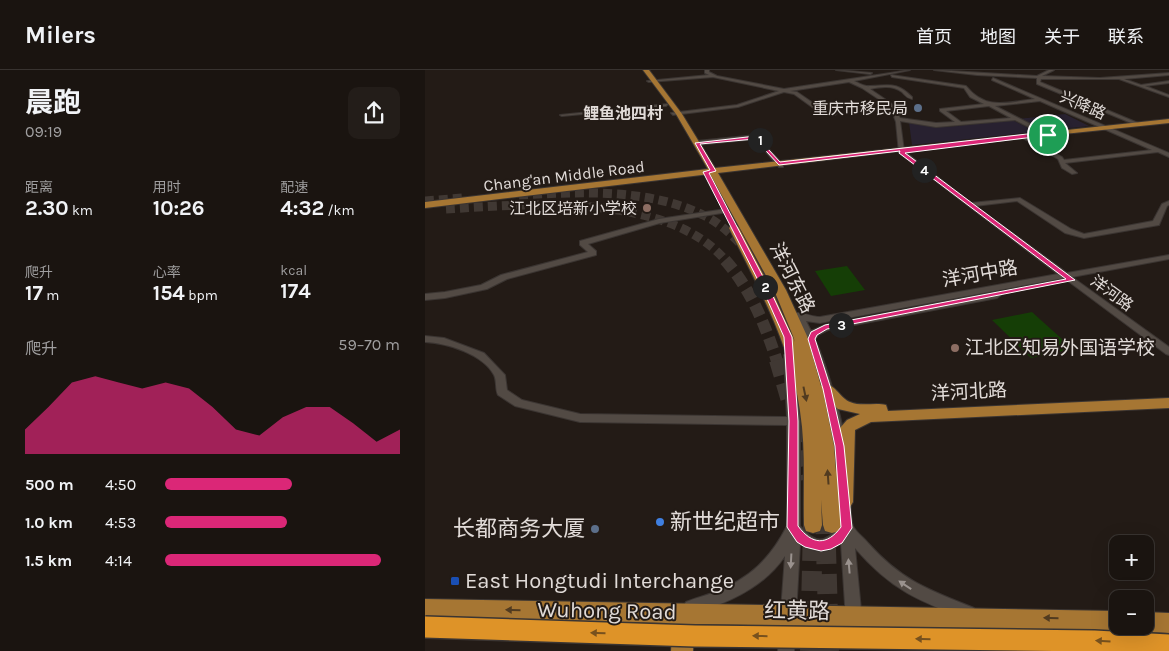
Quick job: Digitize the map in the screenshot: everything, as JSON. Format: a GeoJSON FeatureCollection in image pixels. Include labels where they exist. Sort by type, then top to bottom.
{"type":"FeatureCollection","features":[{"type":"Feature","properties":{"kind":"highway","name":"红黄路"},"geometry":{"type":"LineString","coordinates":[[425,627],[695,636],[1094,641],[1169,645]]}},
{"type":"Feature","properties":{"kind":"main road"},"geometry":{"type":"LineString","coordinates":[[641,70],[697,143],[710,173]]}},
{"type":"Feature","properties":{"kind":"main road"},"geometry":{"type":"LineString","coordinates":[[646,70],[666,105],[676,114],[710,173]]}},
{"type":"Feature","properties":{"kind":"main road","name":"Chang'an Middle Road"},"geometry":{"type":"LineString","coordinates":[[425,206],[1169,121]]}},
{"type":"Feature","properties":{"kind":"main road","name":"洋河东路"},"geometry":{"type":"LineString","coordinates":[[710,173],[726,211],[788,337],[806,398],[813,525]]}},
{"type":"Feature","properties":{"kind":"main road","name":"洋河东路"},"geometry":{"type":"LineString","coordinates":[[710,173],[780,290],[801,336],[817,397],[826,446],[831,525]]}},
{"type":"Feature","properties":{"kind":"main road","name":"洋河北路"},"geometry":{"type":"LineString","coordinates":[[827,389],[833,399],[845,407],[867,410],[1169,396]]}},
{"type":"Feature","properties":{"kind":"main road","name":"洋河北路"},"geometry":{"type":"LineString","coordinates":[[844,502],[847,447],[845,433],[849,426],[869,417],[1169,403]]}},
{"type":"Feature","properties":{"kind":"main road","name":"Wuhong Road"},"geometry":{"type":"LineString","coordinates":[[425,609],[789,614]]}},
{"type":"Feature","properties":{"kind":"main road"},"geometry":{"type":"LineString","coordinates":[[671,612],[680,622],[682,651]]}},
{"type":"Feature","properties":{"kind":"main road"},"geometry":{"type":"LineString","coordinates":[[789,614],[1109,621]]}},
{"type":"Feature","properties":{"kind":"main road"},"geometry":{"type":"LineString","coordinates":[[957,651],[957,636],[963,627],[982,617]]}},
{"type":"Feature","properties":{"kind":"main road"},"geometry":{"type":"LineString","coordinates":[[1154,622],[1169,623]]}},
{"type":"Feature","properties":{"kind":"street"},"geometry":{"type":"LineString","coordinates":[[707,70],[707,73],[713,76]]}},
{"type":"Feature","properties":{"kind":"street"},"geometry":{"type":"LineString","coordinates":[[838,70],[965,87],[972,96],[1047,134]]}},
{"type":"Feature","properties":{"kind":"street"},"geometry":{"type":"LineString","coordinates":[[676,114],[738,106],[786,90],[908,70]]}},
{"type":"Feature","properties":{"kind":"street"},"geometry":{"type":"LineString","coordinates":[[936,70],[988,76],[1038,78],[1117,78],[1169,74]]}},
{"type":"Feature","properties":{"kind":"street"},"geometry":{"type":"LineString","coordinates":[[1038,78],[1041,74],[1052,70]]}},
{"type":"Feature","properties":{"kind":"street"},"geometry":{"type":"LineString","coordinates":[[651,81],[713,76],[786,90],[800,95],[821,111],[835,114]]}},
{"type":"Feature","properties":{"kind":"street","name":"兴降路"},"geometry":{"type":"LineString","coordinates":[[988,76],[1039,100],[1169,155]]}},
{"type":"Feature","properties":{"kind":"street"},"geometry":{"type":"LineString","coordinates":[[1038,78],[1038,83],[1065,96],[1136,124]]}},
{"type":"Feature","properties":{"kind":"street"},"geometry":{"type":"LineString","coordinates":[[1117,78],[1169,96]]}},
{"type":"Feature","properties":{"kind":"street"},"geometry":{"type":"LineString","coordinates":[[849,80],[868,88],[876,97],[891,106],[897,119],[901,151]]}},
{"type":"Feature","properties":{"kind":"street"},"geometry":{"type":"LineString","coordinates":[[1097,85],[1129,82]]}},
{"type":"Feature","properties":{"kind":"street"},"geometry":{"type":"LineString","coordinates":[[1139,85],[1169,82]]}},
{"type":"Feature","properties":{"kind":"street"},"geometry":{"type":"LineString","coordinates":[[868,88],[892,84],[907,93],[910,98]]}},
{"type":"Feature","properties":{"kind":"street"},"geometry":{"type":"LineString","coordinates":[[961,124],[942,110],[1039,100]]}},
{"type":"Feature","properties":{"kind":"street"},"geometry":{"type":"LineString","coordinates":[[562,115],[666,105]]}},
{"type":"Feature","properties":{"kind":"street"},"geometry":{"type":"LineString","coordinates":[[897,119],[931,124],[961,124],[1021,118]]}},
{"type":"Feature","properties":{"kind":"street"},"geometry":{"type":"LineString","coordinates":[[1025,137],[1060,158],[1064,167],[1074,173]]}},
{"type":"Feature","properties":{"kind":"street"},"geometry":{"type":"LineString","coordinates":[[697,143],[756,138],[780,165]]}},
{"type":"Feature","properties":{"kind":"street"},"geometry":{"type":"LineString","coordinates":[[1063,162],[1158,150]]}},
{"type":"Feature","properties":{"kind":"street","name":"洋河路"},"geometry":{"type":"LineString","coordinates":[[901,151],[970,205],[1169,352]]}},
{"type":"Feature","properties":{"kind":"street"},"geometry":{"type":"LineString","coordinates":[[970,205],[1018,199],[1068,231],[1084,236],[1156,223],[1164,205],[1169,203]]}},
{"type":"Feature","properties":{"kind":"street"},"geometry":{"type":"LineString","coordinates":[[425,297],[445,296],[484,287],[504,277],[593,253],[583,242],[659,221],[726,211]]}},
{"type":"Feature","properties":{"kind":"street","name":"洋河中路"},"geometry":{"type":"LineString","coordinates":[[811,339],[814,333],[825,328],[1169,257]]}},
{"type":"Feature","properties":{"kind":"street","name":"洋河中路"},"geometry":{"type":"LineString","coordinates":[[798,315],[811,320],[820,320],[1169,262]]}},
{"type":"Feature","properties":{"kind":"street"},"geometry":{"type":"LineString","coordinates":[[780,290],[798,315],[811,339],[827,389],[839,446],[856,651]]}},
{"type":"Feature","properties":{"kind":"street"},"geometry":{"type":"LineString","coordinates":[[786,651],[793,527],[794,421],[788,337]]}},
{"type":"Feature","properties":{"kind":"street"},"geometry":{"type":"LineString","coordinates":[[425,339],[441,340],[481,355],[500,376],[502,392],[519,403],[580,418],[794,421]]}},
{"type":"Feature","properties":{"kind":"street"},"geometry":{"type":"LineString","coordinates":[[793,527],[801,538],[809,543],[821,546],[838,540],[846,528]]}},
{"type":"Feature","properties":{"kind":"street"},"geometry":{"type":"LineString","coordinates":[[671,612],[711,602],[749,583],[779,554],[793,527]]}},
{"type":"Feature","properties":{"kind":"street"},"geometry":{"type":"LineString","coordinates":[[846,528],[891,576],[910,589],[931,599],[982,617]]}},
{"type":"Feature","properties":{"kind":"shaded area"},"geometry":{"type":"Polygon","coordinates":[[[1065,114],[1089,126],[1042,131],[1018,119],[1065,114]]]}},
{"type":"Feature","properties":{"kind":"shaded area"},"geometry":{"type":"Polygon","coordinates":[[[1012,120],[1035,131],[912,145],[909,122],[947,127],[1012,120]]]}},
{"type":"Feature","properties":{"kind":"green space"},"geometry":{"type":"Polygon","coordinates":[[[847,266],[865,290],[831,296],[815,271],[847,266]]]}},
{"type":"Feature","properties":{"kind":"green space"},"geometry":{"type":"Polygon","coordinates":[[[1032,312],[1073,349],[1031,358],[992,320],[1032,312]]]}},
{"type":"Feature","properties":{"kind":"tunnel"},"geometry":{"type":"LineString","coordinates":[[519,195],[565,193],[613,194],[636,196],[682,206],[718,223],[743,247],[754,261]]}},
{"type":"Feature","properties":{"kind":"tunnel"},"geometry":{"type":"LineString","coordinates":[[425,201],[462,198]]}},
{"type":"Feature","properties":{"kind":"tunnel"},"geometry":{"type":"LineString","coordinates":[[446,209],[555,205],[595,207],[634,213],[669,223],[701,239],[725,260]]}},
{"type":"Feature","properties":{"kind":"tunnel"},"geometry":{"type":"LineString","coordinates":[[725,260],[750,295],[777,361]]}},
{"type":"Feature","properties":{"kind":"tunnel"},"geometry":{"type":"LineString","coordinates":[[753,260],[768,283],[780,307],[800,357]]}},
{"type":"Feature","properties":{"kind":"tunnel"},"geometry":{"type":"LineString","coordinates":[[777,360],[790,404]]}},
{"type":"Feature","properties":{"kind":"tunnel"},"geometry":{"type":"LineString","coordinates":[[796,427],[808,479]]}},
{"type":"Feature","properties":{"kind":"tunnel"},"geometry":{"type":"LineString","coordinates":[[825,514],[829,651]]}},
{"type":"Feature","properties":{"kind":"tunnel"},"geometry":{"type":"LineString","coordinates":[[810,651],[813,525]]}},
{"type":"Feature","properties":{"kind":"place","name":"重庆市移民局"},"geometry":{"type":"Point","coordinates":[918,108]}},
{"type":"Feature","properties":{"kind":"place","name":"江北区培新小学校"},"geometry":{"type":"Point","coordinates":[647,208]}},
{"type":"Feature","properties":{"kind":"place","name":"江北区知易外国语学校"},"geometry":{"type":"Point","coordinates":[955,348]}},
{"type":"Feature","properties":{"kind":"place","name":"新世纪超市"},"geometry":{"type":"Point","coordinates":[660,522]}},
{"type":"Feature","properties":{"kind":"place","name":"长都商务大厦"},"geometry":{"type":"Point","coordinates":[595,529]}},
{"type":"Feature","properties":{"kind":"place","name":"East Hongtudi Interchange"},"geometry":{"type":"Point","coordinates":[455,581]}},
{"type":"Feature","properties":{"kind":"district","name":"鲤鱼池四村"},"geometry":{"type":"Point","coordinates":[623,113]}},
{"type":"Feature","properties":{"kind":"route"},"geometry":{"type":"LineString","coordinates":[[1045,133],[1048,135],[901,152],[1071,280],[825,328],[814,333],[811,339],[819,358],[839,446],[846,528],[838,540],[831,544],[821,546],[809,543],[801,538],[793,527],[794,421],[788,337],[706,172],[713,171],[697,143],[752,137],[759,138],[779,163],[1045,133]]}}]}
